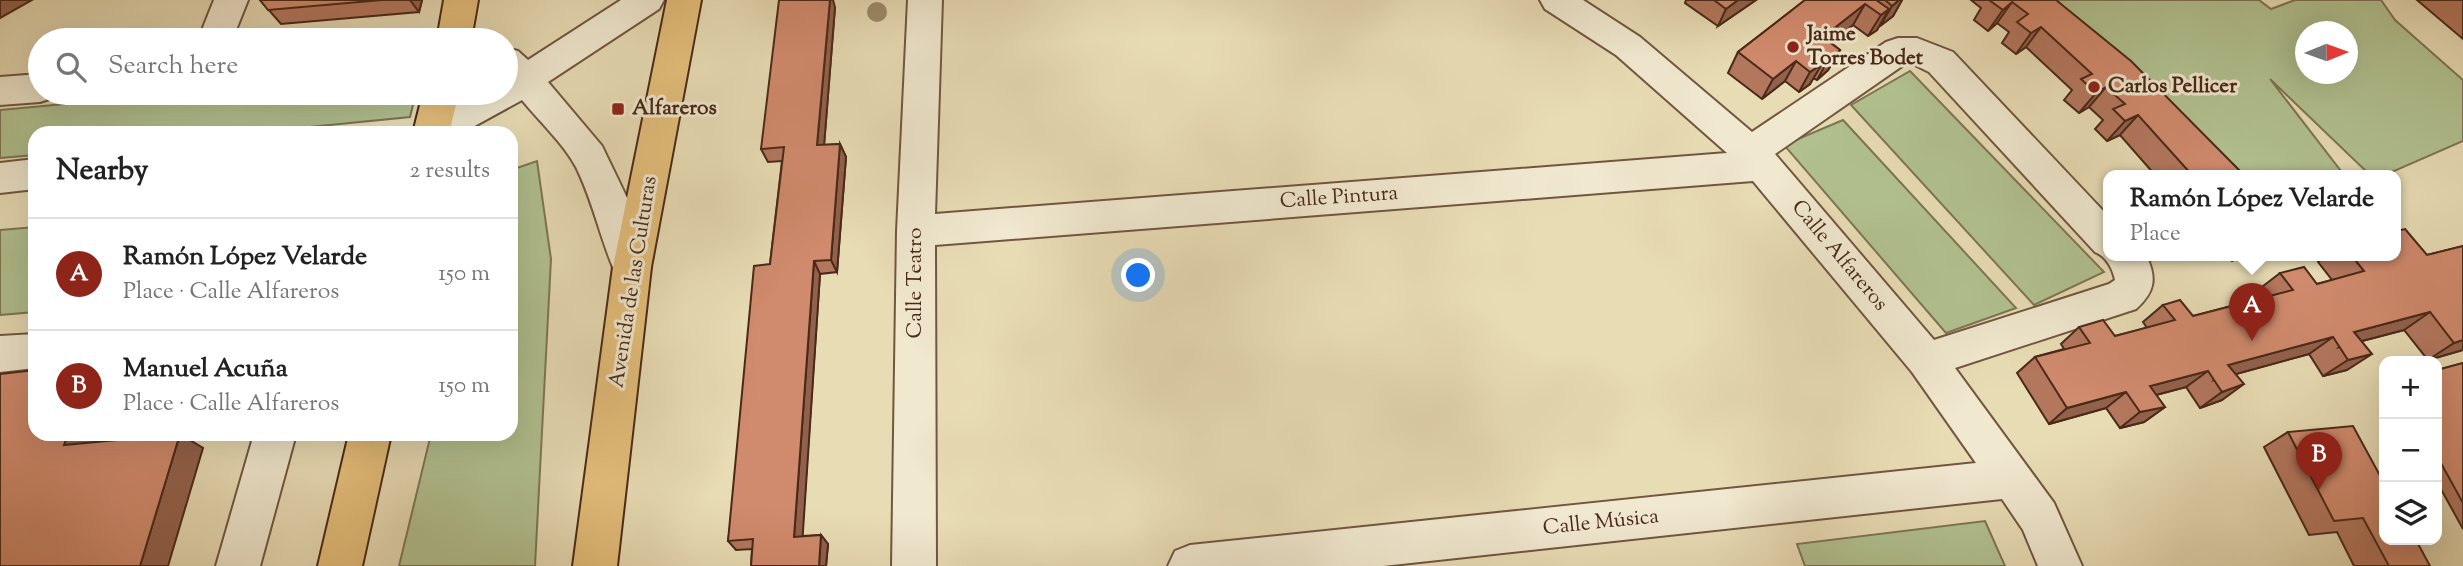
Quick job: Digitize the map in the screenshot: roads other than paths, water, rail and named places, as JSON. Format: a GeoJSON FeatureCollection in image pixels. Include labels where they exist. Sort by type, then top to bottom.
{"type":"FeatureCollection","features":[{"type":"Feature","properties":{"kind":"main road"},"geometry":{"type":"LineString","coordinates":[[456,28],[461,0]]}},
{"type":"Feature","properties":{"kind":"main road","name":"Avenida de las Culturas"},"geometry":{"type":"LineString","coordinates":[[595,566],[632,267],[684,0]]}},
{"type":"Feature","properties":{"kind":"main road"},"geometry":{"type":"LineString","coordinates":[[433,126],[438,105]]}},
{"type":"Feature","properties":{"kind":"main road"},"geometry":{"type":"LineString","coordinates":[[340,566],[368,441]]}},
{"type":"Feature","properties":{"kind":"street"},"geometry":{"type":"LineString","coordinates":[[220,28],[232,0]]}},
{"type":"Feature","properties":{"kind":"street"},"geometry":{"type":"LineString","coordinates":[[518,78],[647,0]]}},
{"type":"Feature","properties":{"kind":"street","name":"Calle Teatro"},"geometry":{"type":"LineString","coordinates":[[914,566],[916,231],[925,0]]}},
{"type":"Feature","properties":{"kind":"street","name":"Calle Alfareros"},"geometry":{"type":"LineString","coordinates":[[1557,0],[1628,46],[1757,159],[1926,360],[2039,517],[2060,566]]}},
{"type":"Feature","properties":{"kind":"street"},"geometry":{"type":"LineString","coordinates":[[1757,159],[1898,51],[1917,51],[1941,62],[2103,235]]}},
{"type":"Feature","properties":{"kind":"street"},"geometry":{"type":"LineString","coordinates":[[0,91],[28,89]]}},
{"type":"Feature","properties":{"kind":"street"},"geometry":{"type":"LineString","coordinates":[[518,89],[589,156],[609,200],[632,267]]}},
{"type":"Feature","properties":{"kind":"street"},"geometry":{"type":"LineString","coordinates":[[442,126],[475,105]]}},
{"type":"Feature","properties":{"kind":"street","name":"Calle Pintura"},"geometry":{"type":"LineString","coordinates":[[916,231],[1757,159]]}},
{"type":"Feature","properties":{"kind":"street"},"geometry":{"type":"LineString","coordinates":[[0,178],[28,175]]}},
{"type":"Feature","properties":{"kind":"street"},"geometry":{"type":"LineString","coordinates":[[1926,360],[2122,296],[2135,286],[2127,261]]}},
{"type":"Feature","properties":{"kind":"street"},"geometry":{"type":"LineString","coordinates":[[0,354],[28,352]]}},
{"type":"Feature","properties":{"kind":"street"},"geometry":{"type":"LineString","coordinates":[[238,566],[273,441]]}},
{"type":"Feature","properties":{"kind":"street","name":"Calle Música"},"geometry":{"type":"LineString","coordinates":[[1190,566],[2011,480]]}},
{"type":"Feature","properties":{"kind":"place","name":"Jaime Torres Bodet"},"geometry":{"type":"Point","coordinates":[1793,47]}},
{"type":"Feature","properties":{"kind":"place","name":"Carlos Pellicer"},"geometry":{"type":"Point","coordinates":[2094,87]}},
{"type":"Feature","properties":{"kind":"place","name":"Alfareros"},"geometry":{"type":"Point","coordinates":[618,109]}},
{"type":"Feature","properties":{"kind":"place","name":"Ramón López Velarde"},"geometry":{"type":"Point","coordinates":[2252,341]}},
{"type":"Feature","properties":{"kind":"place","name":"Manuel Acuña"},"geometry":{"type":"Point","coordinates":[2319,490]}}]}
